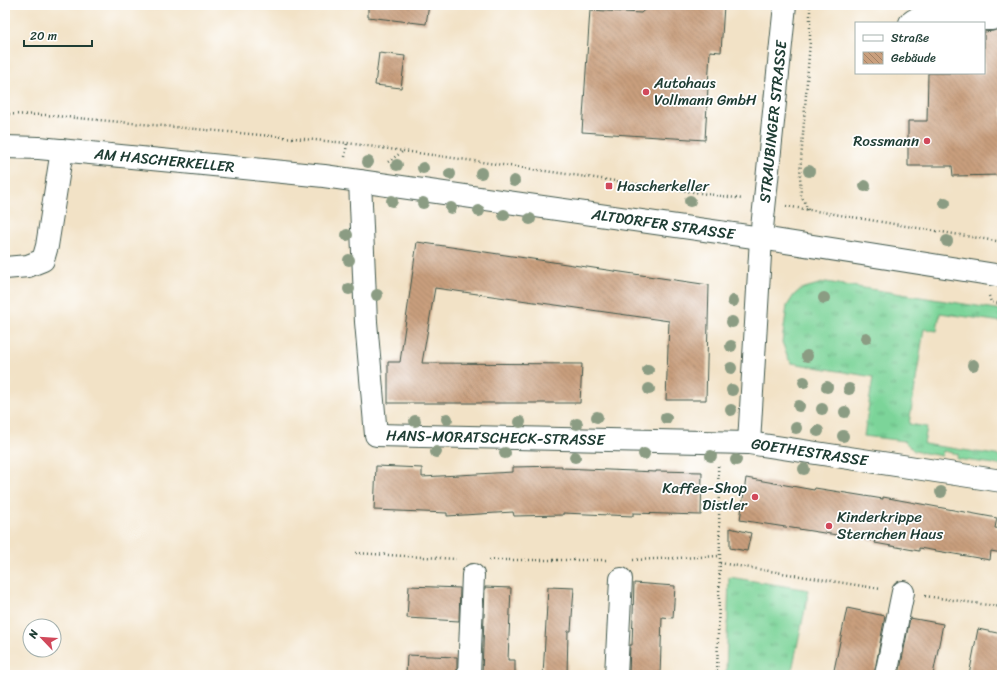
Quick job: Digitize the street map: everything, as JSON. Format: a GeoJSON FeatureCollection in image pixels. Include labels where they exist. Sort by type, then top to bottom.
{"type":"FeatureCollection","features":[{"type":"Feature","properties":{"kind":"street","name":"STRAUBINGER STRASSE"},"geometry":{"type":"LineString","coordinates":[[761,238],[784,5]]}},
{"type":"Feature","properties":{"kind":"street"},"geometry":{"type":"LineString","coordinates":[[911,22],[914,20],[992,18],[997,16],[1001,5]]}},
{"type":"Feature","properties":{"kind":"street","name":"AM HASCHERKELLER"},"geometry":{"type":"LineString","coordinates":[[5,147],[62,150],[324,176]]}},
{"type":"Feature","properties":{"kind":"street"},"geometry":{"type":"LineString","coordinates":[[5,268],[28,266],[43,260],[47,246],[62,150]]}},
{"type":"Feature","properties":{"kind":"street","name":"ALTDORFER STRASSE"},"geometry":{"type":"LineString","coordinates":[[324,176],[761,238],[1002,276]]}},
{"type":"Feature","properties":{"kind":"street","name":"HANS-MORATSCHECK-STRASSE"},"geometry":{"type":"LineString","coordinates":[[360,182],[366,322],[376,435],[749,443]]}},
{"type":"Feature","properties":{"kind":"street","name":"GOETHESTRASSE"},"geometry":{"type":"LineString","coordinates":[[761,238],[749,443],[1002,481]]}},
{"type":"Feature","properties":{"kind":"street"},"geometry":{"type":"LineString","coordinates":[[616,675],[622,566]]}},
{"type":"Feature","properties":{"kind":"street"},"geometry":{"type":"LineString","coordinates":[[469,675],[473,575]]}},
{"type":"Feature","properties":{"kind":"street"},"geometry":{"type":"LineString","coordinates":[[886,675],[903,592]]}},
{"type":"Feature","properties":{"kind":"path"},"geometry":{"type":"LineString","coordinates":[[809,210],[801,195],[800,174],[810,41],[810,5]]}},
{"type":"Feature","properties":{"kind":"path"},"geometry":{"type":"LineString","coordinates":[[5,114],[45,115],[346,143],[765,202],[1002,242]]}},
{"type":"Feature","properties":{"kind":"path"},"geometry":{"type":"LineString","coordinates":[[717,675],[720,563],[719,442]]}},
{"type":"Feature","properties":{"kind":"path"},"geometry":{"type":"LineString","coordinates":[[356,553],[458,559]]}},
{"type":"Feature","properties":{"kind":"path"},"geometry":{"type":"LineString","coordinates":[[489,560],[622,566],[720,556]]}},
{"type":"Feature","properties":{"kind":"path"},"geometry":{"type":"LineString","coordinates":[[720,563],[1002,607]]}},
{"type":"Feature","properties":{"kind":"green space"},"geometry":{"type":"Polygon","coordinates":[[[826,282],[1002,310],[1002,322],[940,313],[937,331],[924,329],[909,424],[927,427],[924,444],[1002,456],[1002,465],[957,459],[958,454],[943,451],[942,456],[914,451],[904,441],[864,436],[873,377],[792,363],[789,360],[782,342],[787,306],[794,295],[801,289],[826,282]]]}},
{"type":"Feature","properties":{"kind":"green space"},"geometry":{"type":"Polygon","coordinates":[[[729,577],[809,590],[791,675],[726,675],[729,577]]]}},
{"type":"Feature","properties":{"kind":"building"},"geometry":{"type":"Polygon","coordinates":[[[368,5],[429,5],[426,24],[368,17],[368,5]]]}},
{"type":"Feature","properties":{"kind":"building","name":"Autohaus Vollmann GmbH"},"geometry":{"type":"Polygon","coordinates":[[[650,5],[724,5],[721,52],[710,51],[705,140],[582,132],[590,10],[641,13],[650,5]]]}},
{"type":"Feature","properties":{"kind":"building"},"geometry":{"type":"Polygon","coordinates":[[[1002,27],[1002,175],[953,176],[952,166],[908,166],[908,121],[927,121],[928,74],[985,74],[985,32],[993,31],[1002,27]]]}},
{"type":"Feature","properties":{"kind":"building"},"geometry":{"type":"Polygon","coordinates":[[[379,53],[405,56],[401,88],[375,85],[379,53]]]}},
{"type":"Feature","properties":{"kind":"building"},"geometry":{"type":"Polygon","coordinates":[[[417,242],[709,285],[706,400],[666,400],[669,321],[435,288],[422,363],[582,364],[580,403],[388,403],[388,362],[400,362],[417,242]]]}},
{"type":"Feature","properties":{"kind":"building"},"geometry":{"type":"Polygon","coordinates":[[[376,466],[422,468],[422,477],[513,472],[513,467],[562,466],[562,468],[656,472],[702,472],[701,515],[633,513],[633,516],[563,513],[563,515],[514,516],[513,512],[447,516],[447,513],[374,510],[376,466]]]}},
{"type":"Feature","properties":{"kind":"building"},"geometry":{"type":"Polygon","coordinates":[[[746,478],[814,490],[815,488],[883,499],[883,497],[997,518],[995,528],[1002,529],[1002,553],[991,551],[990,560],[919,548],[919,551],[875,543],[876,541],[740,520],[746,478]]]}},
{"type":"Feature","properties":{"kind":"building"},"geometry":{"type":"Polygon","coordinates":[[[730,528],[751,533],[747,551],[730,548],[730,528]]]}},
{"type":"Feature","properties":{"kind":"building"},"geometry":{"type":"Polygon","coordinates":[[[634,583],[675,586],[673,618],[662,617],[660,675],[629,675],[630,645],[632,645],[634,583]]]}},
{"type":"Feature","properties":{"kind":"building"},"geometry":{"type":"Polygon","coordinates":[[[409,586],[460,588],[459,621],[407,618],[409,586]]]}},
{"type":"Feature","properties":{"kind":"building"},"geometry":{"type":"Polygon","coordinates":[[[485,587],[511,588],[508,660],[515,660],[515,675],[482,675],[485,587]]]}},
{"type":"Feature","properties":{"kind":"building"},"geometry":{"type":"Polygon","coordinates":[[[548,587],[574,588],[571,631],[568,631],[567,675],[543,675],[548,587]]]}},
{"type":"Feature","properties":{"kind":"building"},"geometry":{"type":"Polygon","coordinates":[[[847,608],[885,616],[874,675],[833,675],[847,608]]]}},
{"type":"Feature","properties":{"kind":"building"},"geometry":{"type":"Polygon","coordinates":[[[910,618],[943,624],[933,675],[899,675],[910,618]]]}},
{"type":"Feature","properties":{"kind":"building"},"geometry":{"type":"Polygon","coordinates":[[[978,629],[1002,634],[1002,675],[969,675],[978,629]]]}},
{"type":"Feature","properties":{"kind":"building"},"geometry":{"type":"Polygon","coordinates":[[[407,655],[457,657],[457,675],[406,675],[407,655]]]}},
{"type":"Feature","properties":{"kind":"place","name":"Autohaus Vollmann GmbH"},"geometry":{"type":"Point","coordinates":[646,92]}},
{"type":"Feature","properties":{"kind":"place","name":"Rossmann"},"geometry":{"type":"Point","coordinates":[927,141]}},
{"type":"Feature","properties":{"kind":"place","name":"Hascherkeller"},"geometry":{"type":"Point","coordinates":[609,186]}},
{"type":"Feature","properties":{"kind":"place","name":"Kaffee-Shop Distler"},"geometry":{"type":"Point","coordinates":[755,497]}},
{"type":"Feature","properties":{"kind":"place","name":"Kinderkrippe Sternchen Haus"},"geometry":{"type":"Point","coordinates":[829,526]}}]}
